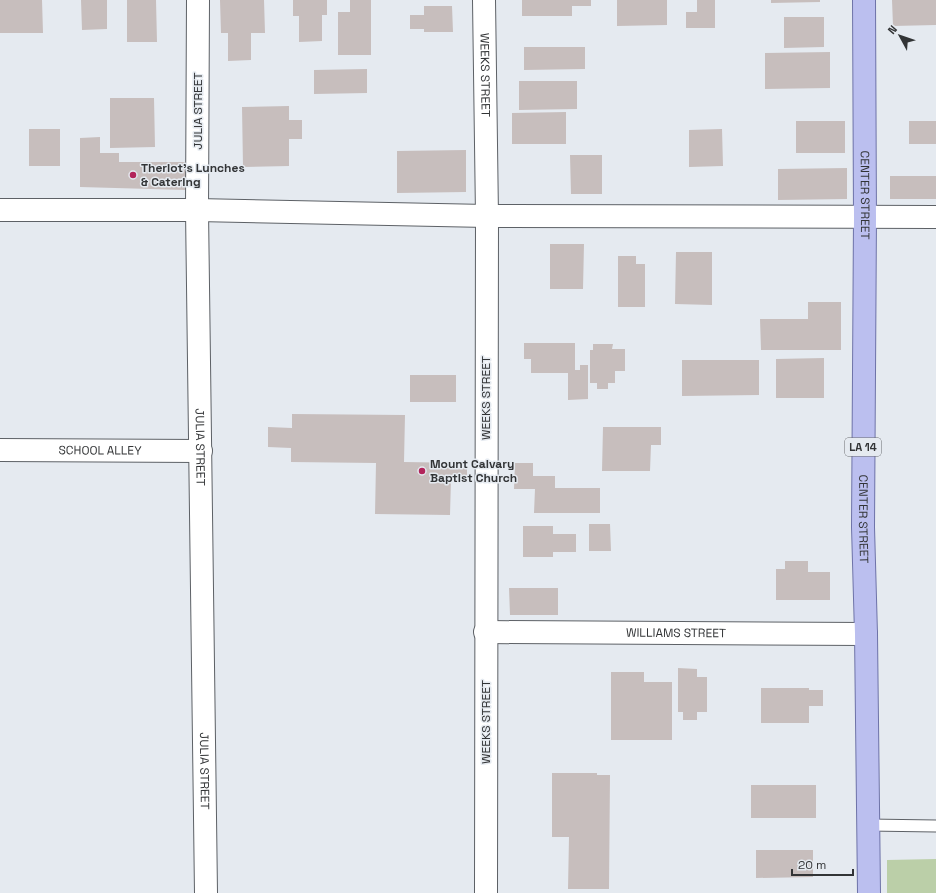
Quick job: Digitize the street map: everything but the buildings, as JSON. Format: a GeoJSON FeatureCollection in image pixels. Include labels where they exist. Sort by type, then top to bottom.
{"type":"FeatureCollection","features":[{"type":"Feature","properties":{"kind":"main road","name":"CENTER STREET"},"geometry":{"type":"LineString","coordinates":[[864,0],[865,218],[862,527],[866,634],[869,893]]}},
{"type":"Feature","properties":{"kind":"street","name":"JULIA STREET"},"geometry":{"type":"LineString","coordinates":[[198,0],[197,210],[206,893]]}},
{"type":"Feature","properties":{"kind":"street","name":"WEEKS STREET"},"geometry":{"type":"LineString","coordinates":[[484,0],[487,216],[486,893]]}},
{"type":"Feature","properties":{"kind":"street"},"geometry":{"type":"LineString","coordinates":[[0,210],[197,210],[487,216],[936,218]]}},
{"type":"Feature","properties":{"kind":"street","name":"SCHOOL ALLEY"},"geometry":{"type":"LineString","coordinates":[[0,450],[201,451]]}},
{"type":"Feature","properties":{"kind":"street","name":"WILLIAMS STREET"},"geometry":{"type":"LineString","coordinates":[[486,632],[866,634]]}},
{"type":"Feature","properties":{"kind":"lane"},"geometry":{"type":"LineString","coordinates":[[868,825],[936,826]]}},
{"type":"Feature","properties":{"kind":"green space"},"geometry":{"type":"Polygon","coordinates":[[[936,859],[936,893],[887,893],[887,860],[936,859]]]}},
{"type":"Feature","properties":{"kind":"place","name":"Theriot's Lunches & Catering"},"geometry":{"type":"Point","coordinates":[133,175]}},
{"type":"Feature","properties":{"kind":"place","name":"Mount Calvary Baptist Church"},"geometry":{"type":"Point","coordinates":[422,471]}}]}
